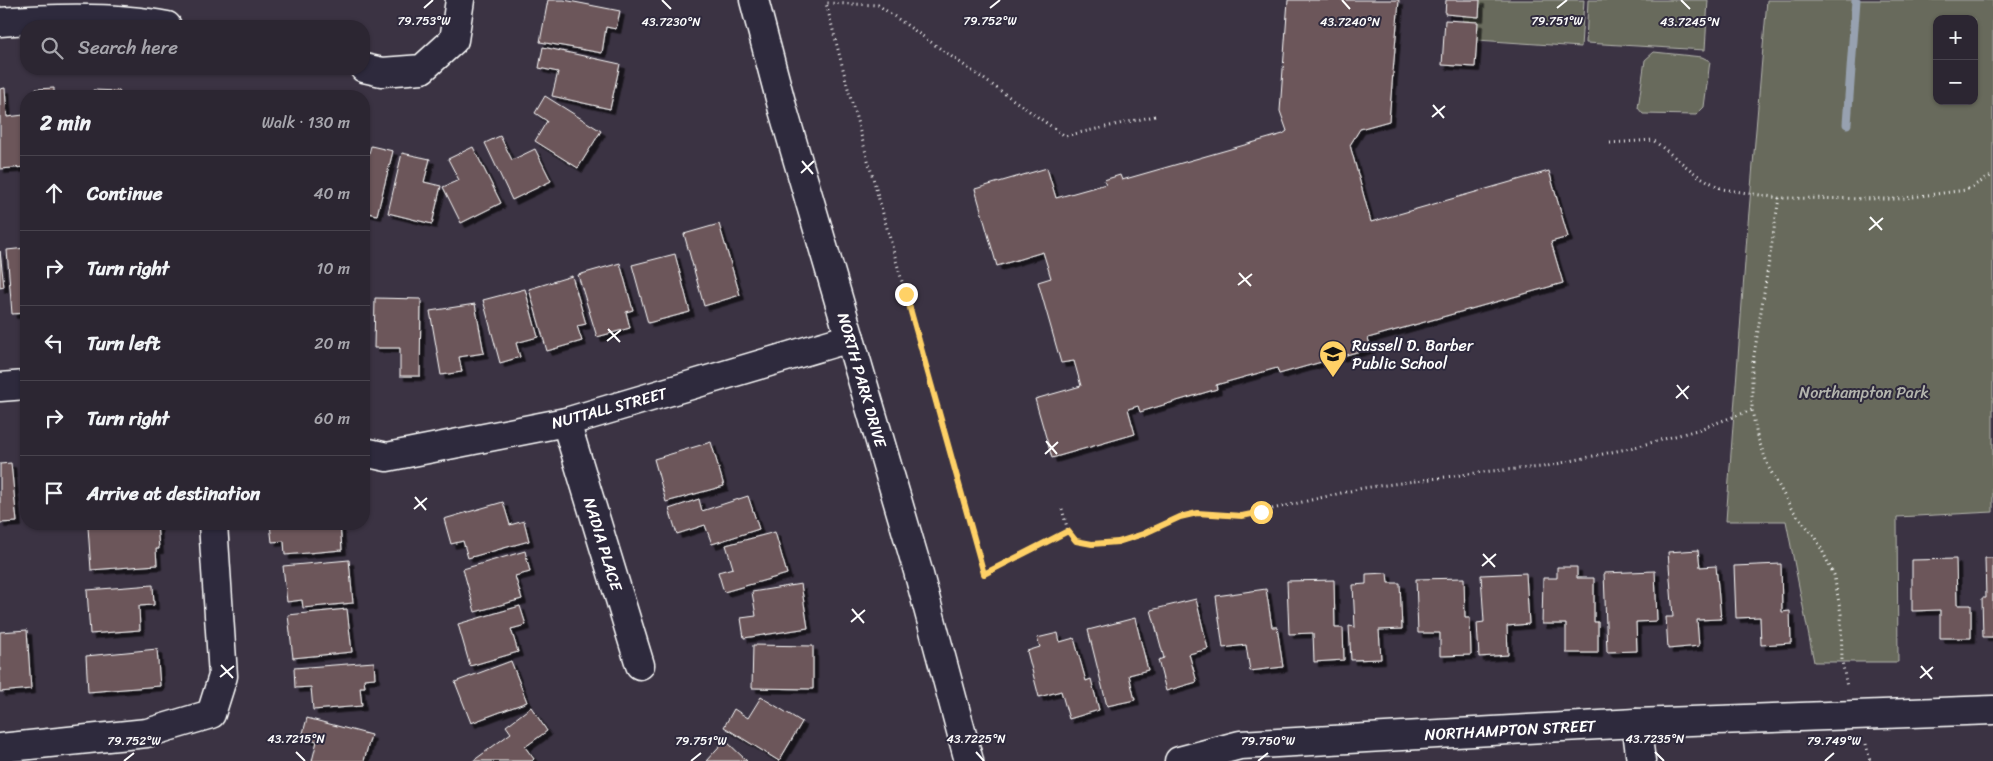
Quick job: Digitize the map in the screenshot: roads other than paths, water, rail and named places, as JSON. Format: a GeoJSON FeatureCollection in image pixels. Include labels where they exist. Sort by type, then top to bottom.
{"type":"FeatureCollection","features":[{"type":"Feature","properties":{"kind":"street"},"geometry":{"type":"LineString","coordinates":[[370,69],[382,72],[422,68],[454,40],[460,0]]}},
{"type":"Feature","properties":{"kind":"street","name":"NORTH PARK DRIVE"},"geometry":{"type":"LineString","coordinates":[[754,0],[783,110],[918,571],[969,761]]}},
{"type":"Feature","properties":{"kind":"street"},"geometry":{"type":"LineString","coordinates":[[21,20],[42,18],[107,20]]}},
{"type":"Feature","properties":{"kind":"street"},"geometry":{"type":"LineString","coordinates":[[0,22],[20,20]]}},
{"type":"Feature","properties":{"kind":"street","name":"NUTTALL STREET"},"geometry":{"type":"LineString","coordinates":[[370,454],[387,458],[566,422],[850,338]]}},
{"type":"Feature","properties":{"kind":"street"},"geometry":{"type":"LineString","coordinates":[[0,387],[20,385]]}},
{"type":"Feature","properties":{"kind":"street","name":"NADIA PLACE"},"geometry":{"type":"LineString","coordinates":[[566,422],[640,666]]}},
{"type":"Feature","properties":{"kind":"street"},"geometry":{"type":"LineString","coordinates":[[0,748],[147,733],[211,714],[223,676],[213,530]]}},
{"type":"Feature","properties":{"kind":"street","name":"NORTHAMPTON STREET"},"geometry":{"type":"LineString","coordinates":[[1180,761],[1240,746],[1636,723],[1993,710]]}},
{"type":"Feature","properties":{"kind":"street"},"geometry":{"type":"LineString","coordinates":[[1636,723],[1641,761]]}},
{"type":"Feature","properties":{"kind":"waterway"},"geometry":{"type":"LineString","coordinates":[[1847,124],[1856,0]]}},
{"type":"Feature","properties":{"kind":"place","name":"Russell D. Barber Public School"},"geometry":{"type":"Point","coordinates":[1333,378]}},
{"type":"Feature","properties":{"kind":"park label","name":"Northampton Park"},"geometry":{"type":"Point","coordinates":[1864,392]}}]}
